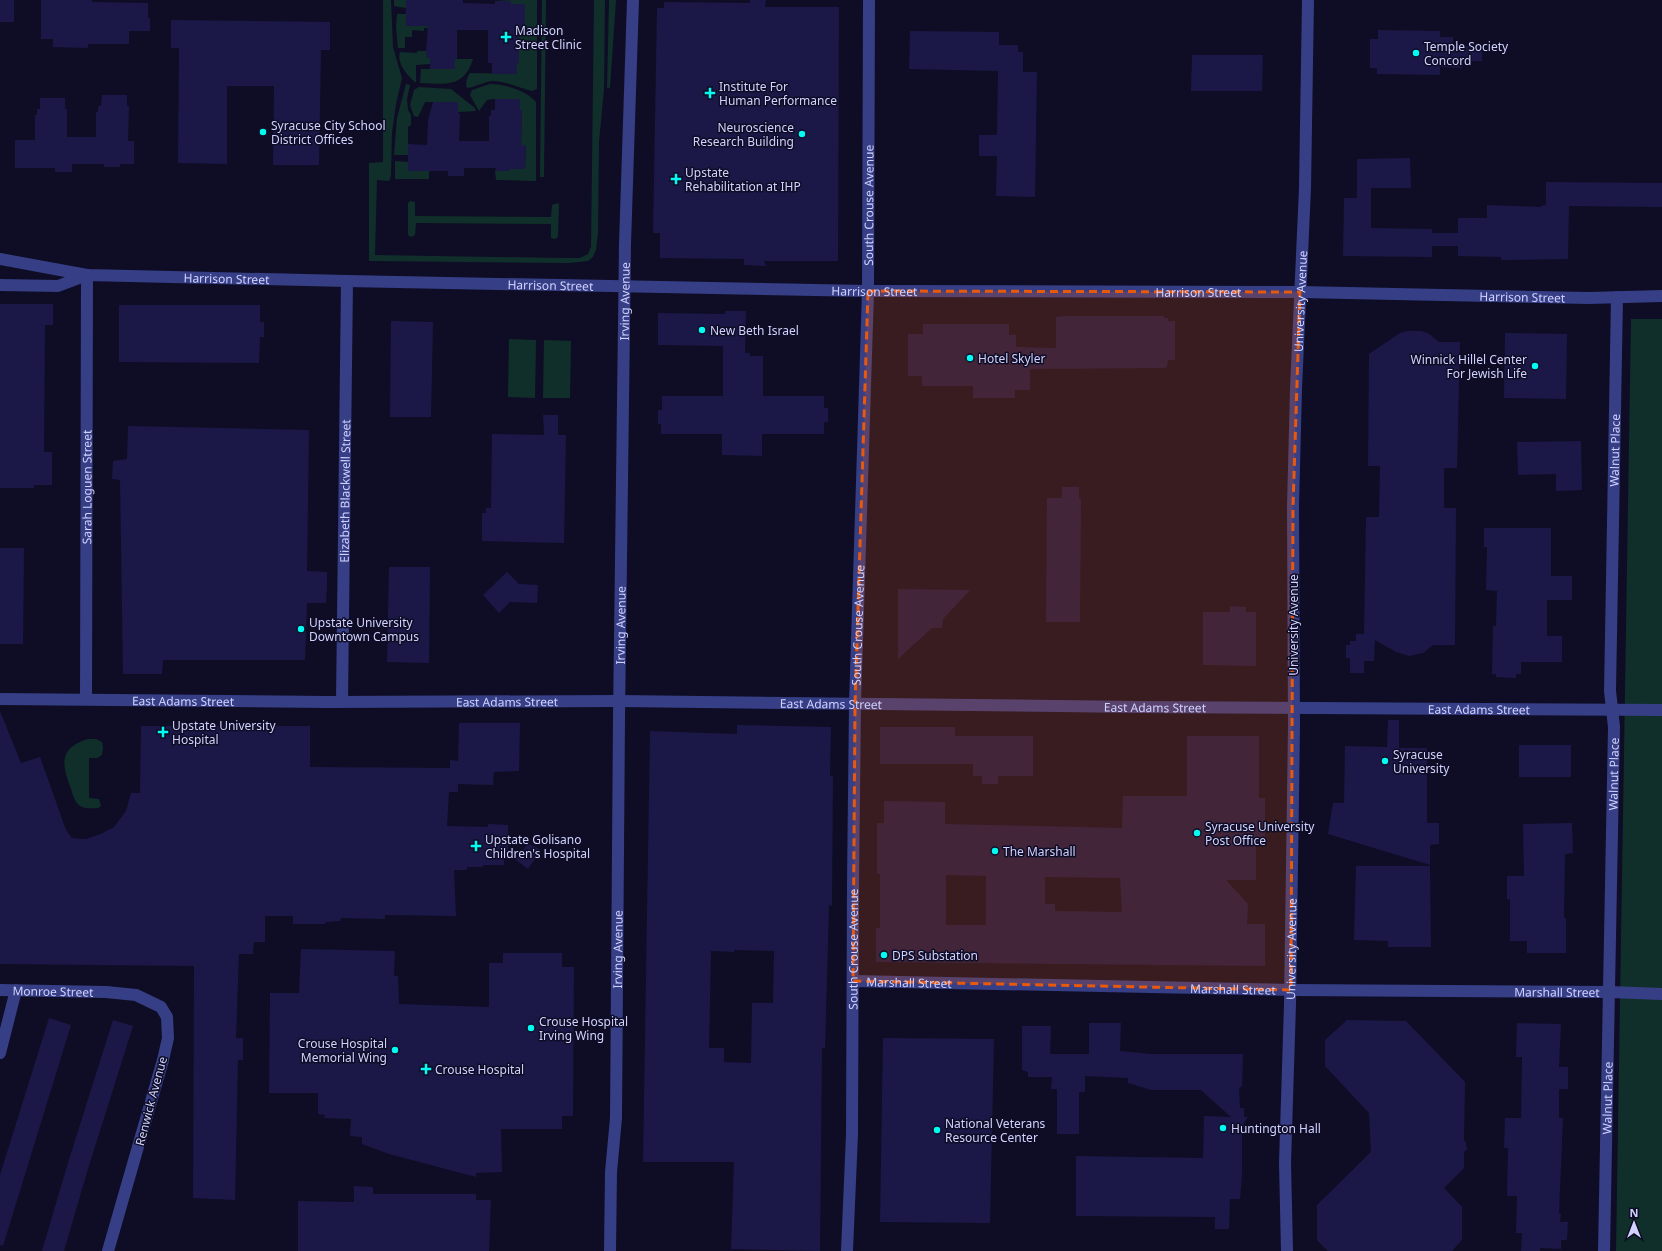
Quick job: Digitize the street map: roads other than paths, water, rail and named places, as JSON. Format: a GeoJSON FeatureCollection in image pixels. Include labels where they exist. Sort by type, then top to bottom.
{"type":"FeatureCollection","features":[{"type":"Feature","properties":{"kind":"street","name":"Irving Avenue"},"geometry":{"type":"LineString","coordinates":[[610,1251],[611,1172],[616,1112],[619,701],[625,286],[633,0]]}},
{"type":"Feature","properties":{"kind":"street","name":"South Crouse Avenue"},"geometry":{"type":"LineString","coordinates":[[847,1251],[852,1134],[855,704],[868,291],[869,0]]}},
{"type":"Feature","properties":{"kind":"street","name":"University Avenue"},"geometry":{"type":"LineString","coordinates":[[1287,1251],[1285,1163],[1291,990],[1293,506],[1305,188],[1308,0]]}},
{"type":"Feature","properties":{"kind":"street","name":"Harrison Street"},"geometry":{"type":"LineString","coordinates":[[0,260],[88,275],[347,281],[868,291],[1300,292],[1455,296],[1662,296]]}},
{"type":"Feature","properties":{"kind":"street","name":"Harrison Street"},"geometry":{"type":"LineString","coordinates":[[0,285],[58,286],[88,275]]}},
{"type":"Feature","properties":{"kind":"street","name":"Sarah Loguen Street"},"geometry":{"type":"LineString","coordinates":[[86,699],[88,275]]}},
{"type":"Feature","properties":{"kind":"street","name":"Elizabeth Blackwell Street"},"geometry":{"type":"LineString","coordinates":[[342,702],[347,281]]}},
{"type":"Feature","properties":{"kind":"street","name":"Walnut Place"},"geometry":{"type":"LineString","coordinates":[[1604,1251],[1614,727],[1610,691],[1617,297]]}},
{"type":"Feature","properties":{"kind":"street","name":"East Adams Street"},"geometry":{"type":"LineString","coordinates":[[0,699],[342,702],[619,701],[1662,710]]}},
{"type":"Feature","properties":{"kind":"street","name":"Marshall Street"},"geometry":{"type":"LineString","coordinates":[[853,981],[1291,990],[1610,992],[1662,994]]}},
{"type":"Feature","properties":{"kind":"street","name":"Monroe Street"},"geometry":{"type":"LineString","coordinates":[[0,990],[106,992]]}},
{"type":"Feature","properties":{"kind":"street"},"geometry":{"type":"LineString","coordinates":[[0,1053],[16,990]]}},
{"type":"Feature","properties":{"kind":"street","name":"Renwick Avenue"},"geometry":{"type":"LineString","coordinates":[[106,992],[136,994],[161,1007],[167,1017],[168,1038],[159,1075],[108,1251]]}},
{"type":"Feature","properties":{"kind":"place","name":"Madison Street Clinic"},"geometry":{"type":"Point","coordinates":[506,37]}},
{"type":"Feature","properties":{"kind":"place","name":"Temple Society Concord"},"geometry":{"type":"Point","coordinates":[1416,53]}},
{"type":"Feature","properties":{"kind":"place","name":"Institute For Human Performance"},"geometry":{"type":"Point","coordinates":[710,93]}},
{"type":"Feature","properties":{"kind":"place","name":"Syracuse City School District Offices"},"geometry":{"type":"Point","coordinates":[263,132]}},
{"type":"Feature","properties":{"kind":"place","name":"Neuroscience Research Building"},"geometry":{"type":"Point","coordinates":[802,134]}},
{"type":"Feature","properties":{"kind":"place","name":"Upstate Rehabilitation at IHP"},"geometry":{"type":"Point","coordinates":[676,179]}},
{"type":"Feature","properties":{"kind":"place","name":"New Beth Israel"},"geometry":{"type":"Point","coordinates":[702,330]}},
{"type":"Feature","properties":{"kind":"place","name":"Hotel Skyler"},"geometry":{"type":"Point","coordinates":[970,358]}},
{"type":"Feature","properties":{"kind":"place","name":"Winnick Hillel Center For Jewish Life"},"geometry":{"type":"Point","coordinates":[1535,366]}},
{"type":"Feature","properties":{"kind":"place","name":"Upstate University Downtown Campus"},"geometry":{"type":"Point","coordinates":[301,629]}},
{"type":"Feature","properties":{"kind":"place","name":"Upstate University Hospital"},"geometry":{"type":"Point","coordinates":[163,732]}},
{"type":"Feature","properties":{"kind":"place","name":"Syracuse University"},"geometry":{"type":"Point","coordinates":[1385,761]}},
{"type":"Feature","properties":{"kind":"place","name":"Syracuse University Post Office"},"geometry":{"type":"Point","coordinates":[1197,833]}},
{"type":"Feature","properties":{"kind":"place","name":"Upstate Golisano Children's Hospital"},"geometry":{"type":"Point","coordinates":[476,846]}},
{"type":"Feature","properties":{"kind":"place","name":"The Marshall"},"geometry":{"type":"Point","coordinates":[995,851]}},
{"type":"Feature","properties":{"kind":"place","name":"DPS Substation"},"geometry":{"type":"Point","coordinates":[884,955]}},
{"type":"Feature","properties":{"kind":"place","name":"Crouse Hospital Irving Wing"},"geometry":{"type":"Point","coordinates":[531,1028]}},
{"type":"Feature","properties":{"kind":"place","name":"Crouse Hospital Memorial Wing"},"geometry":{"type":"Point","coordinates":[395,1050]}},
{"type":"Feature","properties":{"kind":"place","name":"Crouse Hospital"},"geometry":{"type":"Point","coordinates":[426,1069]}},
{"type":"Feature","properties":{"kind":"place","name":"Huntington Hall"},"geometry":{"type":"Point","coordinates":[1223,1128]}},
{"type":"Feature","properties":{"kind":"place","name":"National Veterans Resource Center"},"geometry":{"type":"Point","coordinates":[937,1130]}}]}
